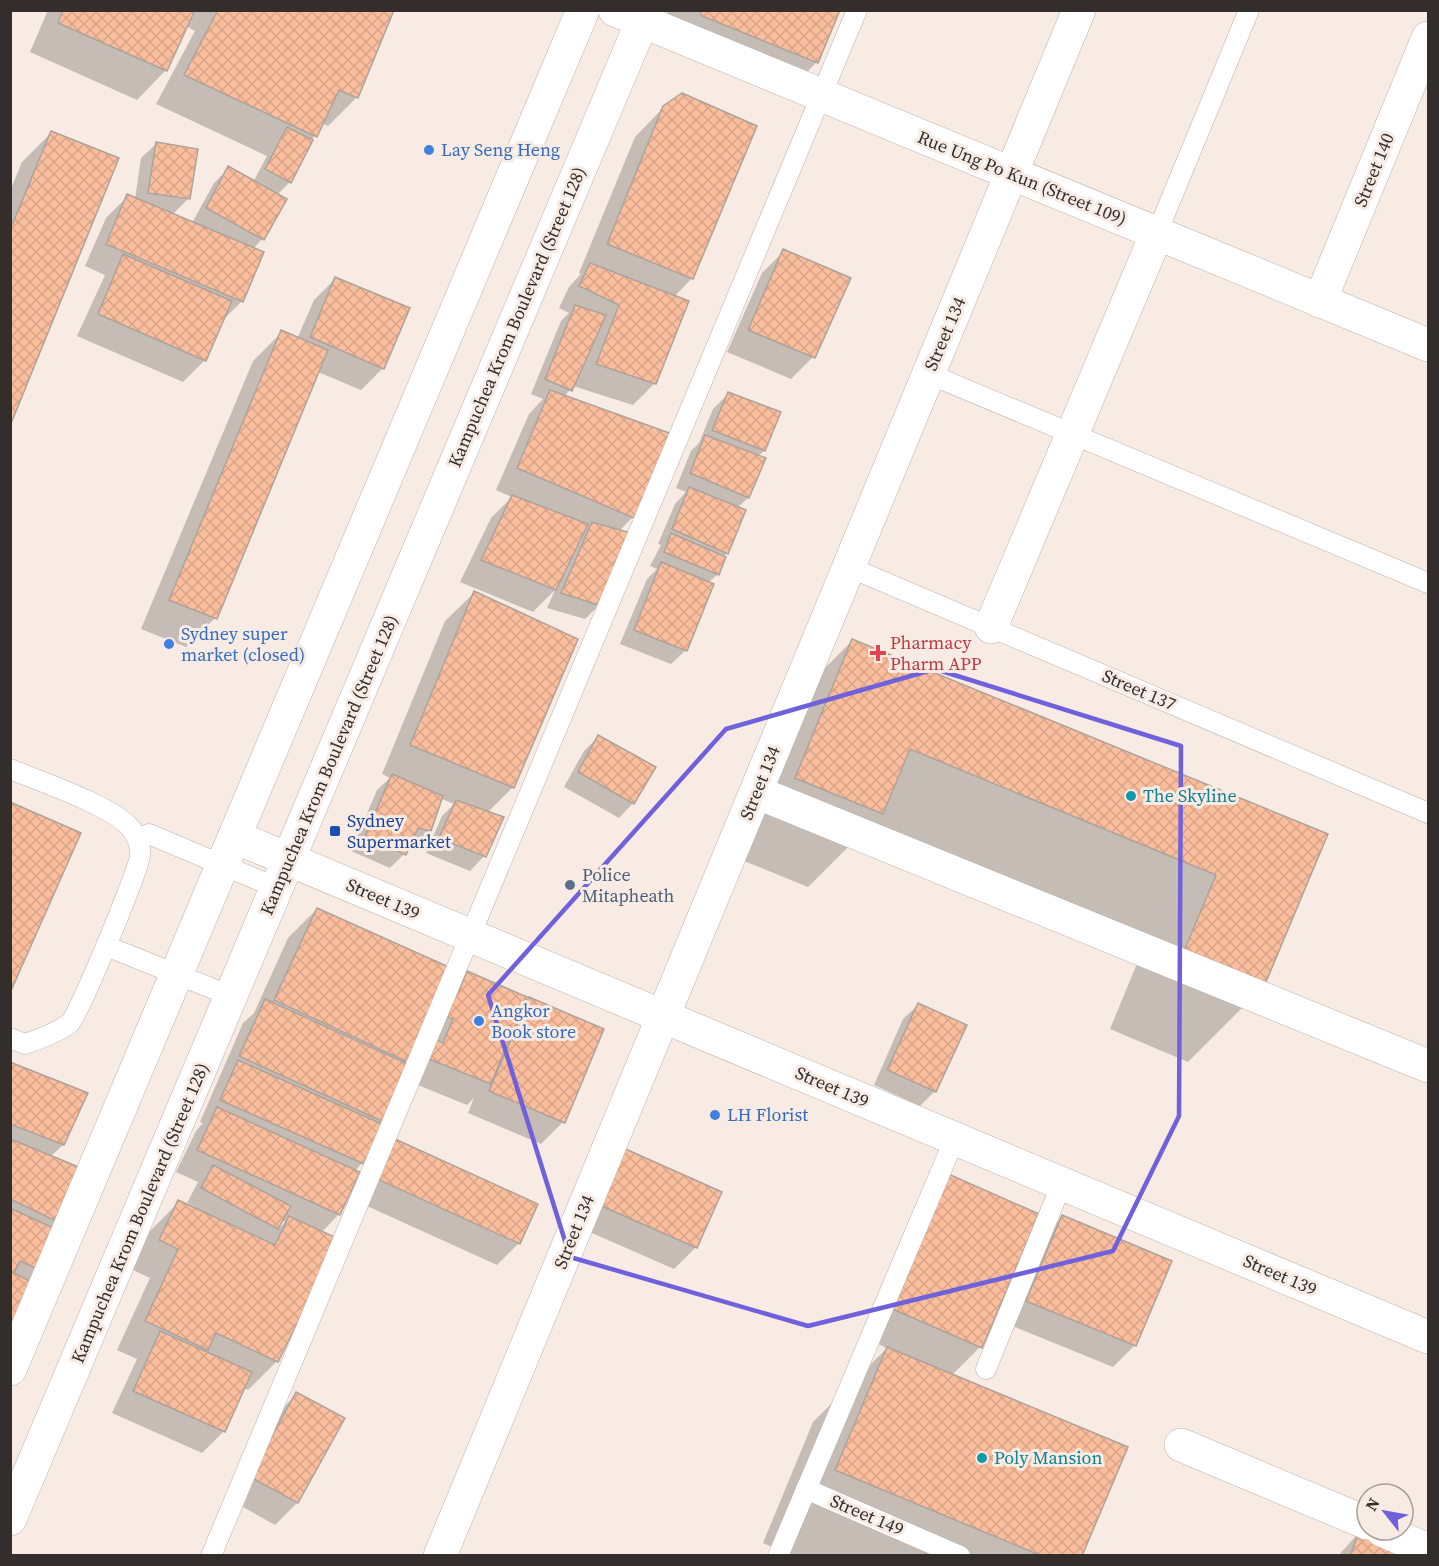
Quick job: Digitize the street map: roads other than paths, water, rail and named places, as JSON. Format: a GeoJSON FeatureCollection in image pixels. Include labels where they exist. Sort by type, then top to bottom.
{"type":"FeatureCollection","features":[{"type":"Feature","properties":{"kind":"street"},"geometry":{"type":"LineString","coordinates":[[10,1369],[583,10]]}},
{"type":"Feature","properties":{"kind":"street","name":"Street 134"},"geometry":{"type":"LineString","coordinates":[[440,1556],[1079,10]]}},
{"type":"Feature","properties":{"kind":"street","name":"Rue Ung Po Kun (Street 109)"},"geometry":{"type":"LineString","coordinates":[[635,14],[820,95],[1428,345]]}},
{"type":"Feature","properties":{"kind":"street","name":"Kampuchea Krom Boulevard (Street 128)"},"geometry":{"type":"LineString","coordinates":[[10,1519],[283,874],[635,14]]}},
{"type":"Feature","properties":{"kind":"street","name":"Street 140"},"geometry":{"type":"LineString","coordinates":[[1320,301],[1428,38]]}},
{"type":"Feature","properties":{"kind":"street"},"geometry":{"type":"LineString","coordinates":[[992,627],[1157,233]]}},
{"type":"Feature","properties":{"kind":"street"},"geometry":{"type":"LineString","coordinates":[[756,792],[1428,1066]]}},
{"type":"Feature","properties":{"kind":"street","name":"Street 139"},"geometry":{"type":"LineString","coordinates":[[229,851],[283,874],[471,936],[1428,1337]]}},
{"type":"Feature","properties":{"kind":"street"},"geometry":{"type":"LineString","coordinates":[[1181,1445],[1355,1518]]}},
{"type":"Feature","properties":{"kind":"street"},"geometry":{"type":"LineString","coordinates":[[1410,1542],[1428,1550]]}},
{"type":"Feature","properties":{"kind":"lane"},"geometry":{"type":"LineString","coordinates":[[211,1556],[856,10]]}},
{"type":"Feature","properties":{"kind":"lane"},"geometry":{"type":"LineString","coordinates":[[1157,233],[1249,10]]}},
{"type":"Feature","properties":{"kind":"lane"},"geometry":{"type":"LineString","coordinates":[[929,374],[1428,583]]}},
{"type":"Feature","properties":{"kind":"lane","name":"Street 137"},"geometry":{"type":"LineString","coordinates":[[849,567],[1428,813]]}},
{"type":"Feature","properties":{"kind":"lane"},"geometry":{"type":"LineString","coordinates":[[10,769],[104,808],[131,827],[138,839],[140,856],[106,946],[72,1022],[48,1036],[25,1044],[10,1038]]}},
{"type":"Feature","properties":{"kind":"lane"},"geometry":{"type":"LineString","coordinates":[[138,839],[149,834],[229,851]]}},
{"type":"Feature","properties":{"kind":"lane"},"geometry":{"type":"LineString","coordinates":[[106,946],[231,996]]}},
{"type":"Feature","properties":{"kind":"lane"},"geometry":{"type":"LineString","coordinates":[[778,1556],[955,1138]]}},
{"type":"Feature","properties":{"kind":"lane"},"geometry":{"type":"LineString","coordinates":[[986,1369],[1062,1183]]}},
{"type":"Feature","properties":{"kind":"lane","name":"Street 149"},"geometry":{"type":"LineString","coordinates":[[806,1489],[960,1556]]}},
{"type":"Feature","properties":{"kind":"place","name":"Lay Seng Heng"},"geometry":{"type":"Point","coordinates":[429,150]}},
{"type":"Feature","properties":{"kind":"place","name":"Sydney super market (closed)"},"geometry":{"type":"Point","coordinates":[169,644]}},
{"type":"Feature","properties":{"kind":"place","name":"Pharmacy Pharm APP"},"geometry":{"type":"Point","coordinates":[878,653]}},
{"type":"Feature","properties":{"kind":"place","name":"The Skyline"},"geometry":{"type":"Point","coordinates":[1131,796]}},
{"type":"Feature","properties":{"kind":"place","name":"Sydney Supermarket"},"geometry":{"type":"Point","coordinates":[335,831]}},
{"type":"Feature","properties":{"kind":"place","name":"Police Mitapheath"},"geometry":{"type":"Point","coordinates":[570,885]}},
{"type":"Feature","properties":{"kind":"place","name":"Angkor Book store"},"geometry":{"type":"Point","coordinates":[479,1021]}},
{"type":"Feature","properties":{"kind":"place","name":"LH Florist"},"geometry":{"type":"Point","coordinates":[715,1115]}},
{"type":"Feature","properties":{"kind":"place","name":"Poly Mansion"},"geometry":{"type":"Point","coordinates":[982,1458]}}]}
